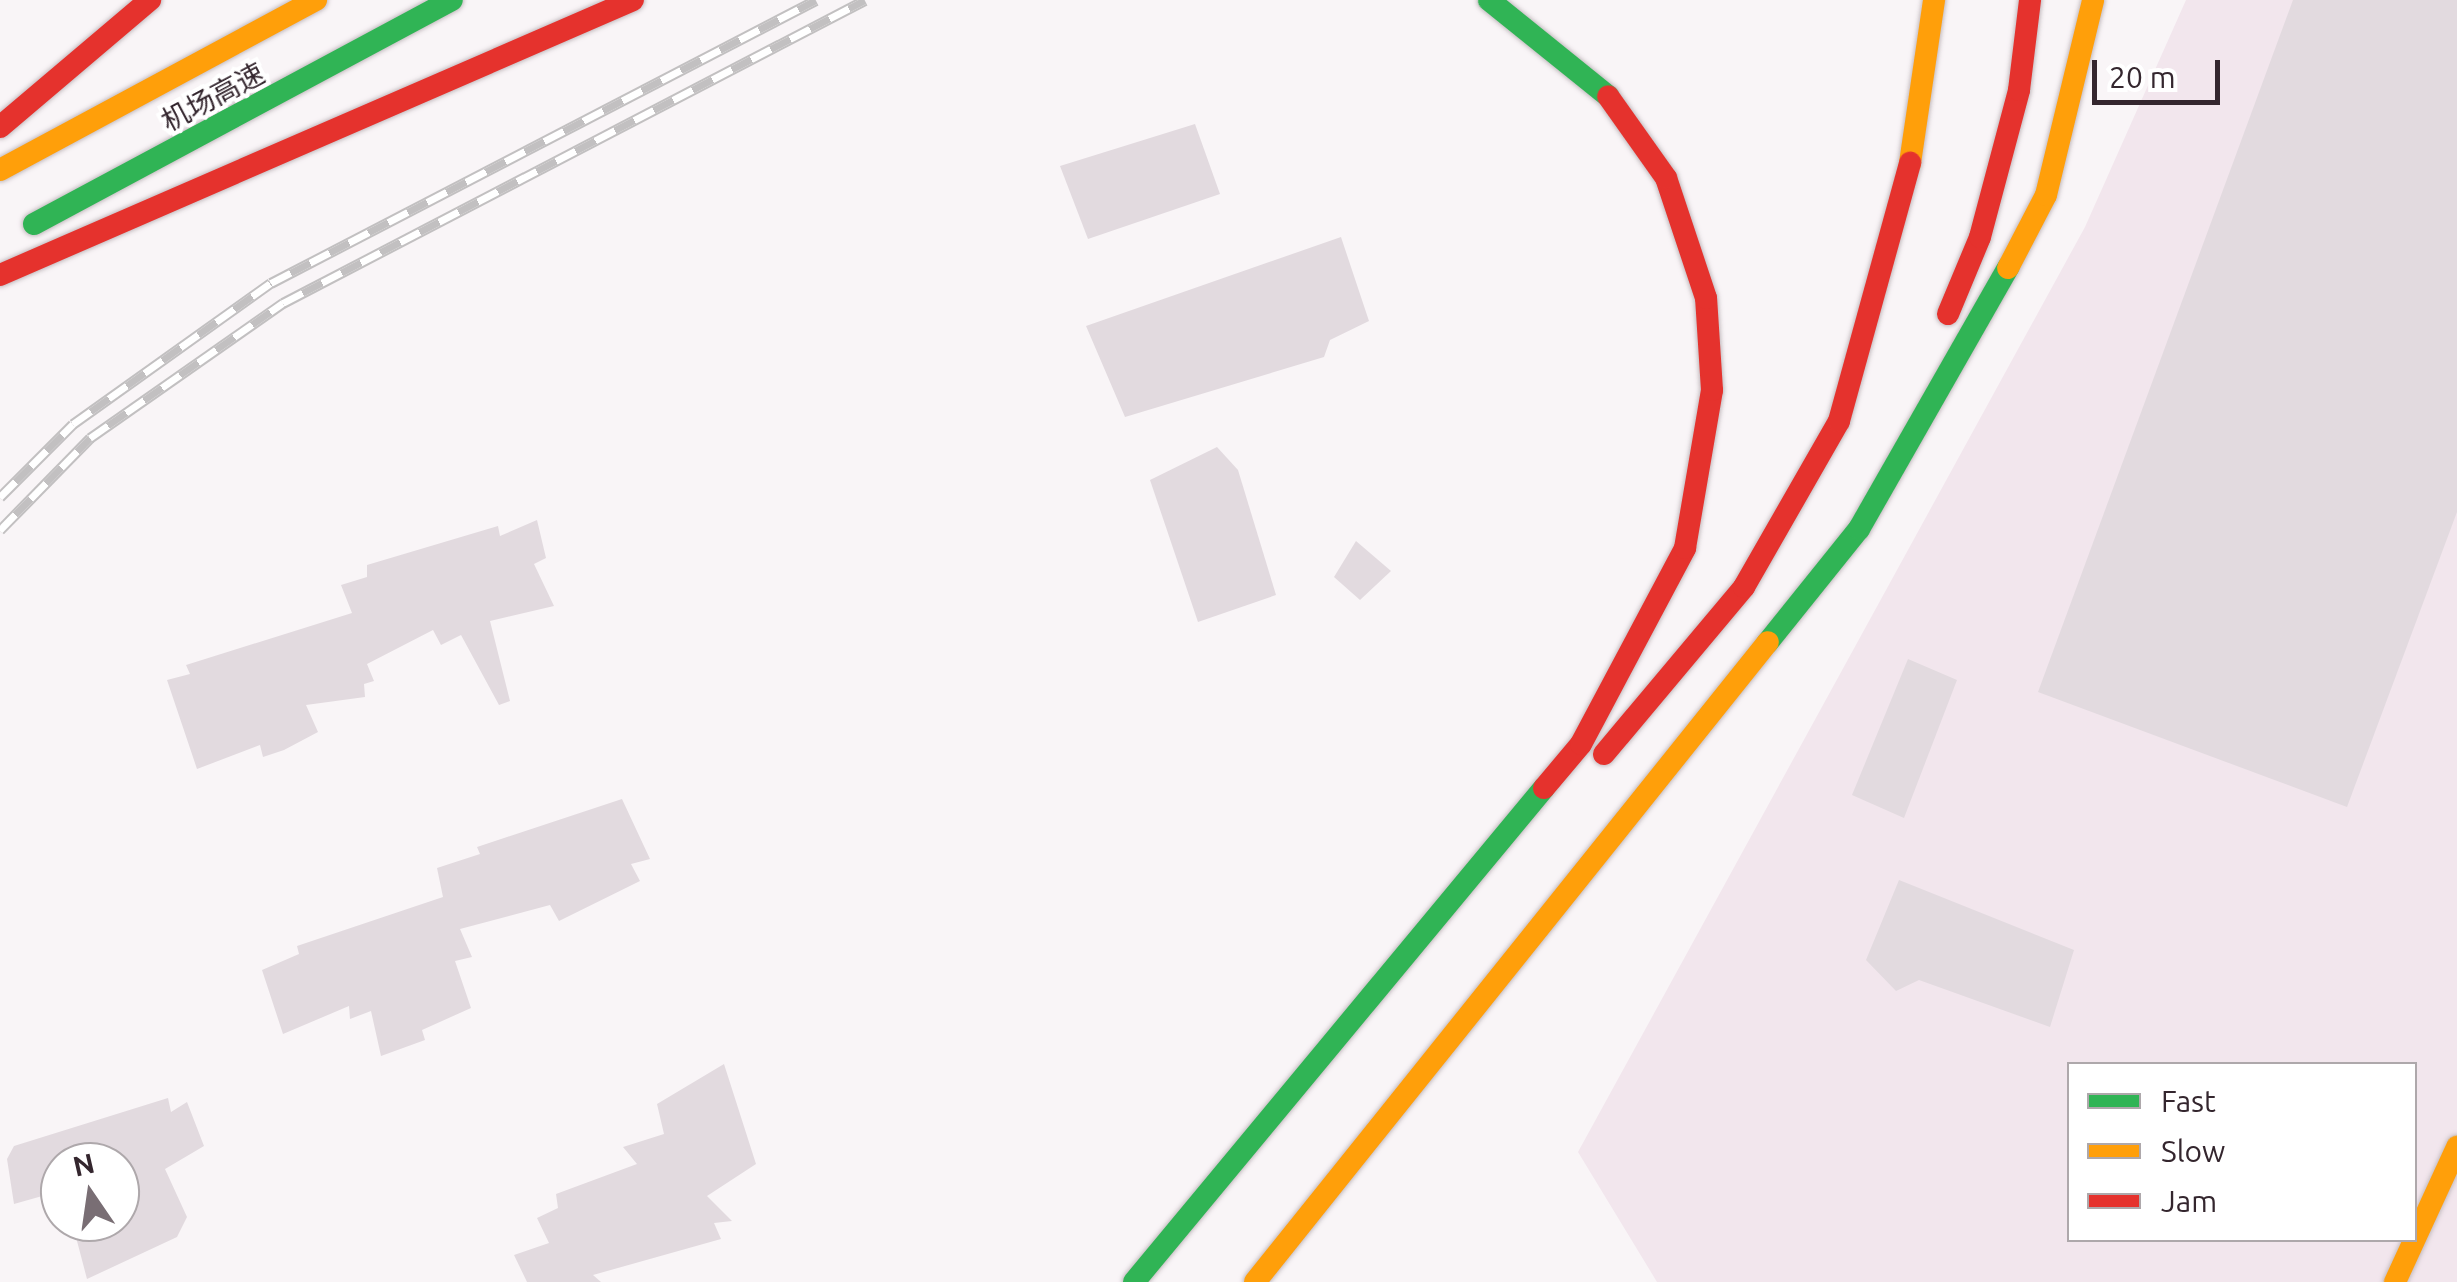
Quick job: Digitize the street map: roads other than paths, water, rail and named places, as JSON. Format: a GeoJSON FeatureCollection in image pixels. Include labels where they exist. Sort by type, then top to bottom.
{"type":"FeatureCollection","features":[{"type":"Feature","properties":{"kind":"main road"},"geometry":{"type":"LineString","coordinates":[[0,126],[150,0]]}},
{"type":"Feature","properties":{"kind":"main road","name":"机场高速"},"geometry":{"type":"LineString","coordinates":[[0,170],[316,0]]}},
{"type":"Feature","properties":{"kind":"main road","name":"机场高速"},"geometry":{"type":"LineString","coordinates":[[17,233],[452,0]]}},
{"type":"Feature","properties":{"kind":"main road"},"geometry":{"type":"LineString","coordinates":[[0,274],[633,0]]}},
{"type":"Feature","properties":{"kind":"main road"},"geometry":{"type":"LineString","coordinates":[[1134,1282],[1581,744],[1646,634],[1685,548],[1712,390],[1706,298],[1666,178],[1600,84],[1489,0]]}},
{"type":"Feature","properties":{"kind":"main road"},"geometry":{"type":"LineString","coordinates":[[1482,866],[1586,774],[1744,587],[1838,422],[1916,138],[1934,0]]}},
{"type":"Feature","properties":{"kind":"main road"},"geometry":{"type":"LineString","coordinates":[[1859,529],[1980,237],[2019,90],[2030,0]]}},
{"type":"Feature","properties":{"kind":"main road"},"geometry":{"type":"LineString","coordinates":[[1255,1282],[1859,529],[1951,377],[2046,194],[2093,0]]}},
{"type":"Feature","properties":{"kind":"main road"},"geometry":{"type":"LineString","coordinates":[[2417,1234],[2457,1147]]}},
{"type":"Feature","properties":{"kind":"main road"},"geometry":{"type":"LineString","coordinates":[[2395,1282],[2413,1242]]}},
{"type":"Feature","properties":{"kind":"railway"},"geometry":{"type":"LineString","coordinates":[[0,497],[73,424],[271,283],[816,0]]}},
{"type":"Feature","properties":{"kind":"railway"},"geometry":{"type":"LineString","coordinates":[[0,530],[90,438],[283,303],[865,0]]}}]}
